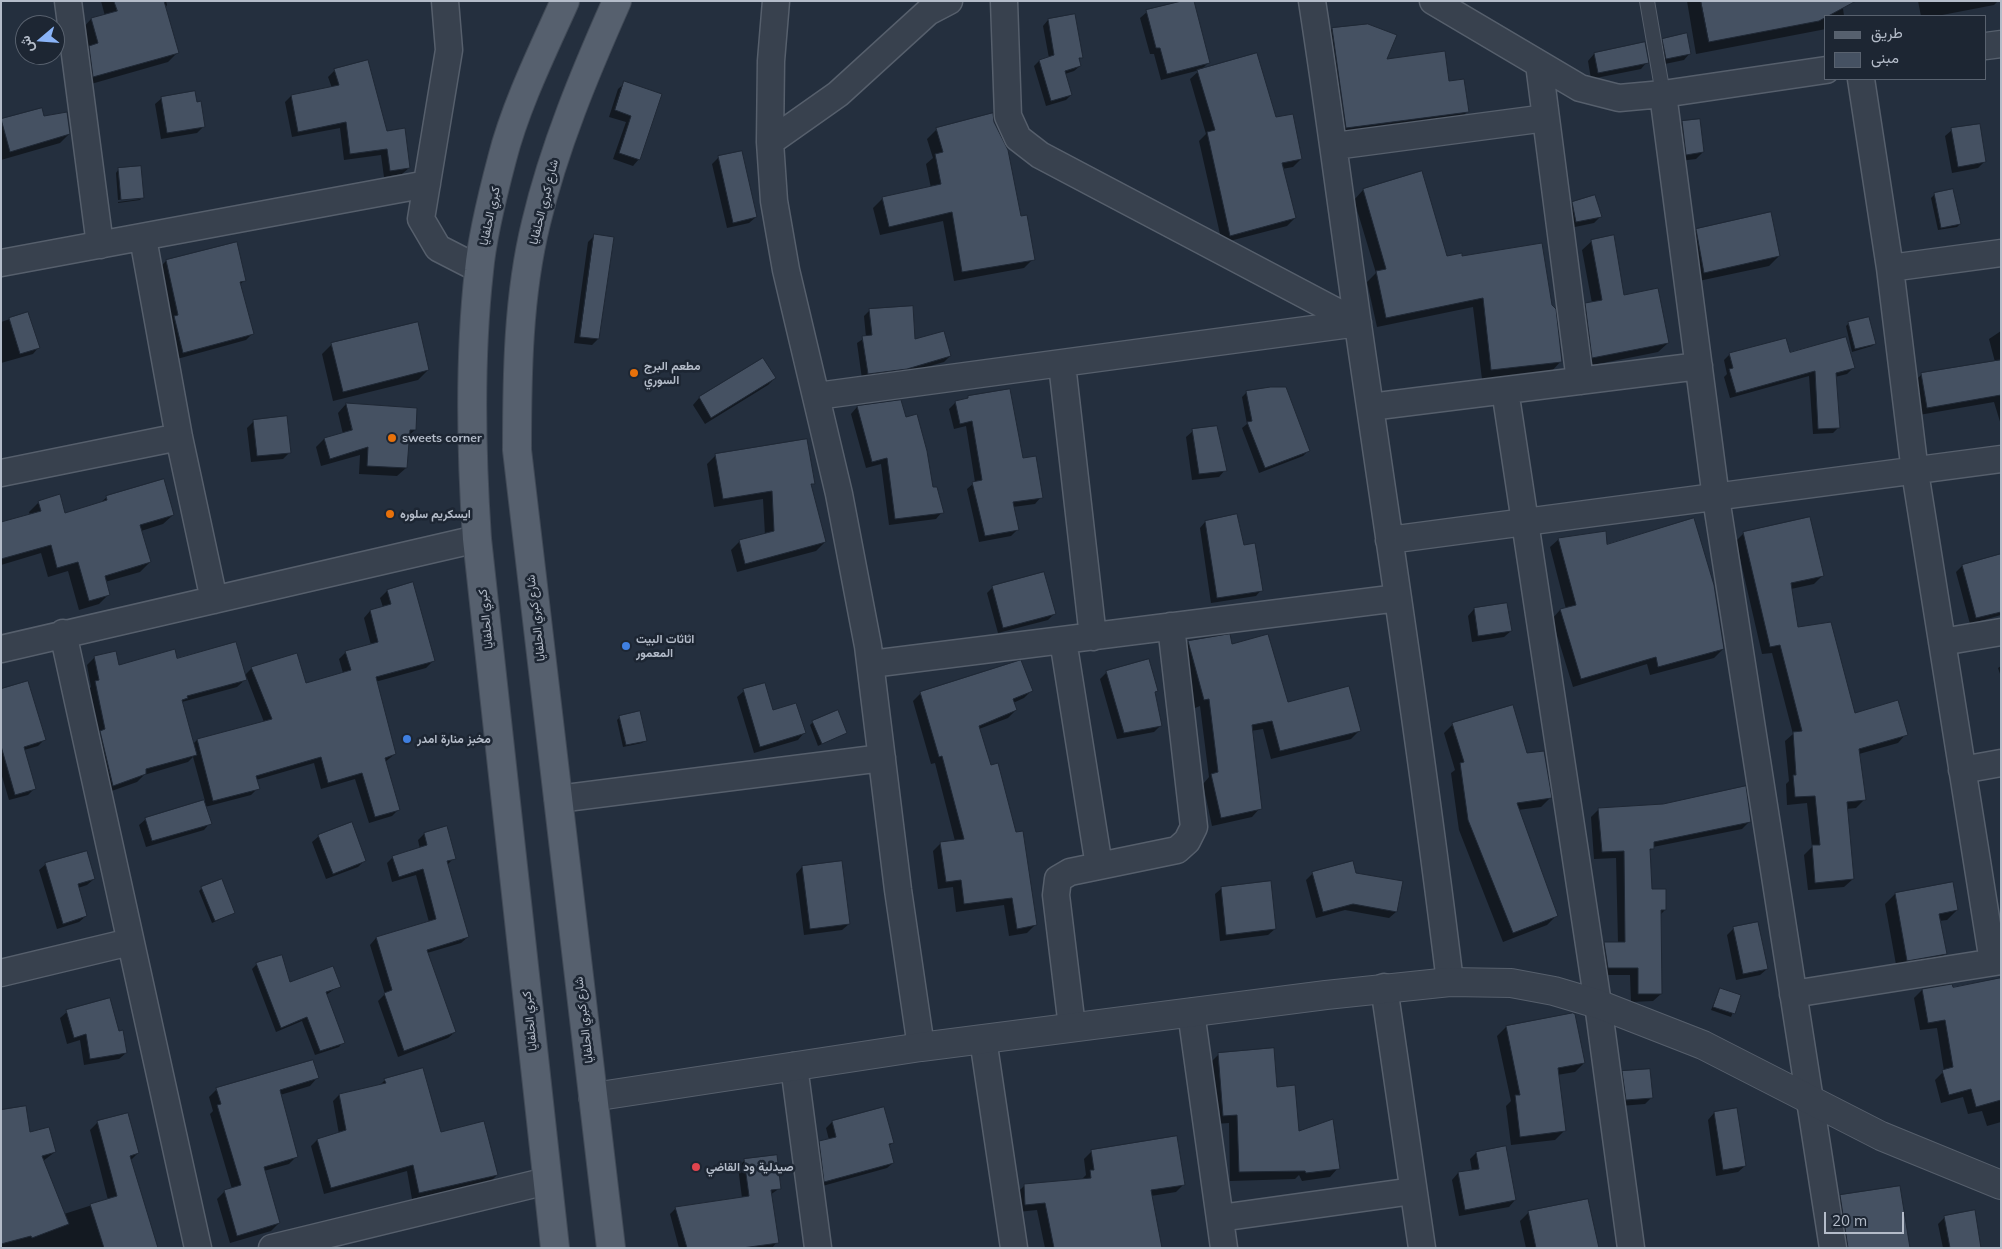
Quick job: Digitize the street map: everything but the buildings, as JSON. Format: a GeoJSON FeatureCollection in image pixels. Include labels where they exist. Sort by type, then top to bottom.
{"type":"FeatureCollection","features":[{"type":"Feature","properties":{"kind":"main road","name":"كبري الحلفايا"},"geometry":{"type":"LineString","coordinates":[[555,1248],[477,540],[472,463],[472,367],[479,269],[502,158],[532,74],[565,1]]}},
{"type":"Feature","properties":{"kind":"main road","name":"شارع كبري الحلفايا"},"geometry":{"type":"LineString","coordinates":[[611,1248],[517,450],[518,369],[525,290],[536,224],[558,147],[617,1]]}},
{"type":"Feature","properties":{"kind":"street"},"geometry":{"type":"LineString","coordinates":[[68,1],[100,244]]}},
{"type":"Feature","properties":{"kind":"street"},"geometry":{"type":"LineString","coordinates":[[445,1],[449,50],[438,129],[421,219],[438,248],[479,269]]}},
{"type":"Feature","properties":{"kind":"street"},"geometry":{"type":"LineString","coordinates":[[776,1],[771,61],[770,142],[774,201],[786,270],[839,494],[870,664],[898,890],[921,1046]]}},
{"type":"Feature","properties":{"kind":"street"},"geometry":{"type":"LineString","coordinates":[[770,142],[838,94],[928,12],[949,1]]}},
{"type":"Feature","properties":{"kind":"street"},"geometry":{"type":"LineString","coordinates":[[1004,1],[1008,116],[1018,138],[1040,155],[1358,324]]}},
{"type":"Feature","properties":{"kind":"street"},"geometry":{"type":"LineString","coordinates":[[1312,1],[1335,146],[1450,982]]}},
{"type":"Feature","properties":{"kind":"street"},"geometry":{"type":"LineString","coordinates":[[1433,1],[1580,88],[1619,98],[1664,94],[1824,70]]}},
{"type":"Feature","properties":{"kind":"street"},"geometry":{"type":"LineString","coordinates":[[1987,46],[2001,44]]}},
{"type":"Feature","properties":{"kind":"street"},"geometry":{"type":"LineString","coordinates":[[1538,64],[1580,381]]}},
{"type":"Feature","properties":{"kind":"street"},"geometry":{"type":"LineString","coordinates":[[1792,994],[1997,962],[1962,770],[1915,472],[1890,268],[1861,80]]}},
{"type":"Feature","properties":{"kind":"street"},"geometry":{"type":"LineString","coordinates":[[1664,94],[1716,498],[1833,1248]]}},
{"type":"Feature","properties":{"kind":"street"},"geometry":{"type":"LineString","coordinates":[[1335,146],[1546,118]]}},
{"type":"Feature","properties":{"kind":"street"},"geometry":{"type":"LineString","coordinates":[[1,263],[427,184]]}},
{"type":"Feature","properties":{"kind":"street"},"geometry":{"type":"LineString","coordinates":[[143,238],[179,437],[214,600]]}},
{"type":"Feature","properties":{"kind":"street"},"geometry":{"type":"LineString","coordinates":[[1890,268],[2001,253]]}},
{"type":"Feature","properties":{"kind":"street"},"geometry":{"type":"LineString","coordinates":[[817,396],[1358,324]]}},
{"type":"Feature","properties":{"kind":"street"},"geometry":{"type":"LineString","coordinates":[[1062,364],[1094,637]]}},
{"type":"Feature","properties":{"kind":"street"},"geometry":{"type":"LineString","coordinates":[[1370,407],[1699,366]]}},
{"type":"Feature","properties":{"kind":"street"},"geometry":{"type":"LineString","coordinates":[[1505,390],[1598,1004],[1631,1248]]}},
{"type":"Feature","properties":{"kind":"street"},"geometry":{"type":"LineString","coordinates":[[1,473],[179,437]]}},
{"type":"Feature","properties":{"kind":"street"},"geometry":{"type":"LineString","coordinates":[[1389,540],[1915,472],[2001,459]]}},
{"type":"Feature","properties":{"kind":"street"},"geometry":{"type":"LineString","coordinates":[[1,649],[63,633],[477,540]]}},
{"type":"Feature","properties":{"kind":"street"},"geometry":{"type":"LineString","coordinates":[[870,664],[1398,598]]}},
{"type":"Feature","properties":{"kind":"street"},"geometry":{"type":"LineString","coordinates":[[1072,1027],[1056,895],[1058,879],[1070,872],[1177,850],[1187,842],[1194,827],[1171,626]]}},
{"type":"Feature","properties":{"kind":"street"},"geometry":{"type":"LineString","coordinates":[[1942,642],[2001,632]]}},
{"type":"Feature","properties":{"kind":"street"},"geometry":{"type":"LineString","coordinates":[[63,633],[198,1248]]}},
{"type":"Feature","properties":{"kind":"street"},"geometry":{"type":"LineString","coordinates":[[1063,640],[1099,866]]}},
{"type":"Feature","properties":{"kind":"street"},"geometry":{"type":"LineString","coordinates":[[558,800],[882,758]]}},
{"type":"Feature","properties":{"kind":"street"},"geometry":{"type":"LineString","coordinates":[[1962,770],[2001,763]]}},
{"type":"Feature","properties":{"kind":"street"},"geometry":{"type":"LineString","coordinates":[[1,973],[130,942]]}},
{"type":"Feature","properties":{"kind":"street"},"geometry":{"type":"LineString","coordinates":[[593,1097],[921,1046],[1384,988],[1450,982],[1511,983],[1554,991],[1598,1004],[1703,1045],[1881,1136],[2001,1186]]}},
{"type":"Feature","properties":{"kind":"street"},"geometry":{"type":"LineString","coordinates":[[1384,988],[1422,1248]]}},
{"type":"Feature","properties":{"kind":"street"},"geometry":{"type":"LineString","coordinates":[[1191,1012],[1224,1248]]}},
{"type":"Feature","properties":{"kind":"street"},"geometry":{"type":"LineString","coordinates":[[983,1039],[1014,1248]]}},
{"type":"Feature","properties":{"kind":"street"},"geometry":{"type":"LineString","coordinates":[[794,1066],[818,1248]]}},
{"type":"Feature","properties":{"kind":"street"},"geometry":{"type":"LineString","coordinates":[[272,1248],[547,1181]]}},
{"type":"Feature","properties":{"kind":"street"},"geometry":{"type":"LineString","coordinates":[[1220,1218],[1414,1191]]}},
{"type":"Feature","properties":{"kind":"lane"},"geometry":{"type":"LineString","coordinates":[[1647,1],[1664,94]]}},
{"type":"Feature","properties":{"kind":"place","name":"مطعم البرج السوري"},"geometry":{"type":"Point","coordinates":[634,373]}},
{"type":"Feature","properties":{"kind":"place","name":"sweets corner"},"geometry":{"type":"Point","coordinates":[392,438]}},
{"type":"Feature","properties":{"kind":"place","name":"ايسكريم سلوره"},"geometry":{"type":"Point","coordinates":[390,514]}},
{"type":"Feature","properties":{"kind":"place","name":"اثاثات البيت المعمور"},"geometry":{"type":"Point","coordinates":[626,646]}},
{"type":"Feature","properties":{"kind":"place","name":"مخبز منارة امدر"},"geometry":{"type":"Point","coordinates":[407,739]}},
{"type":"Feature","properties":{"kind":"place","name":"صيدلية ود القاضي"},"geometry":{"type":"Point","coordinates":[696,1167]}}]}
